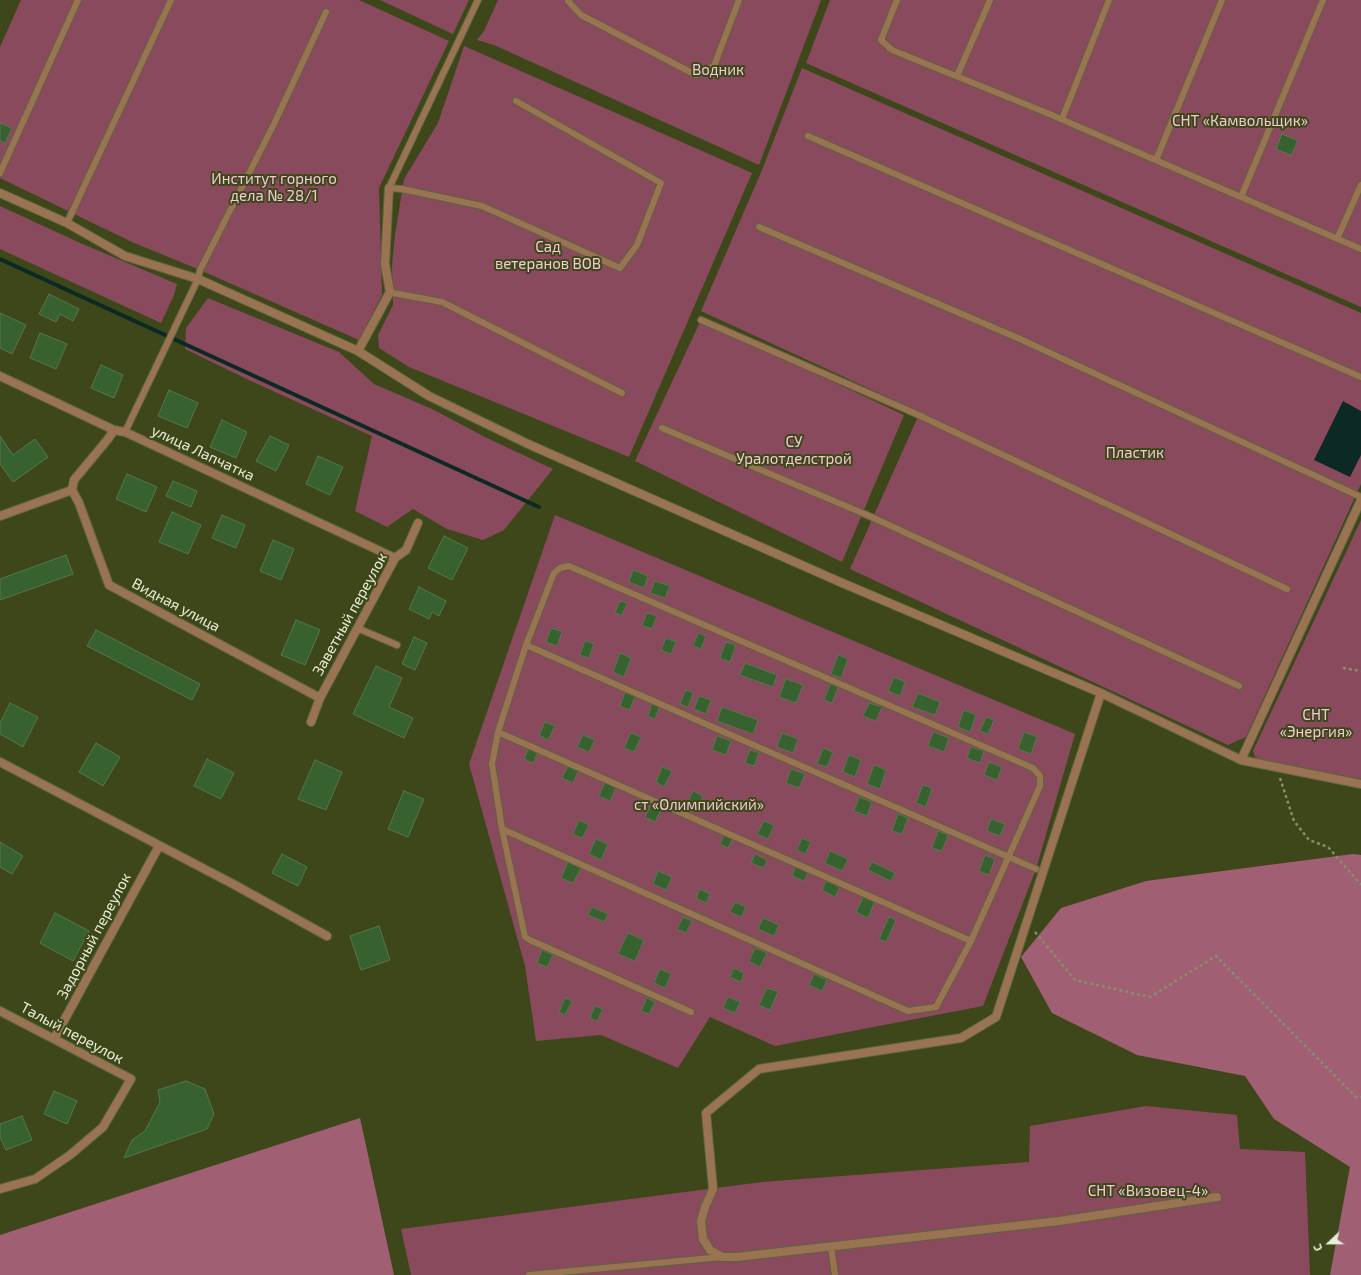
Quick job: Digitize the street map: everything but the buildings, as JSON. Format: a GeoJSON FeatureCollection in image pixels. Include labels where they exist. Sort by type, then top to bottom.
{"type":"FeatureCollection","features":[{"type":"Feature","properties":{"kind":"street"},"geometry":{"type":"LineString","coordinates":[[358,351],[390,292],[385,264],[389,188]]}},
{"type":"Feature","properties":{"kind":"street"},"geometry":{"type":"LineString","coordinates":[[0,193],[67,223],[125,256],[198,279],[358,351],[429,396],[528,444],[840,582],[1101,693],[1241,760],[1361,784]]}},
{"type":"Feature","properties":{"kind":"street","name":"улица Лапчатка"},"geometry":{"type":"LineString","coordinates":[[0,376],[114,430],[125,432],[394,558]]}},
{"type":"Feature","properties":{"kind":"street"},"geometry":{"type":"LineString","coordinates":[[0,516],[72,490],[74,480],[114,430]]}},
{"type":"Feature","properties":{"kind":"street","name":"Видная улица"},"geometry":{"type":"LineString","coordinates":[[72,490],[79,502],[109,585],[320,698]]}},
{"type":"Feature","properties":{"kind":"street"},"geometry":{"type":"LineString","coordinates":[[1241,760],[1361,499]]}},
{"type":"Feature","properties":{"kind":"street","name":"Заветный переулок"},"geometry":{"type":"LineString","coordinates":[[311,722],[320,698],[394,558],[406,550],[418,523]]}},
{"type":"Feature","properties":{"kind":"street"},"geometry":{"type":"LineString","coordinates":[[1101,693],[996,1017],[961,1038],[758,1069],[706,1113],[713,1189],[701,1221],[703,1239],[710,1250],[722,1257],[736,1257],[1059,1221],[1217,1197]]}},
{"type":"Feature","properties":{"kind":"street"},"geometry":{"type":"LineString","coordinates":[[0,762],[233,884],[327,936]]}},
{"type":"Feature","properties":{"kind":"street","name":"Задорный переулок"},"geometry":{"type":"LineString","coordinates":[[54,1039],[159,846]]}},
{"type":"Feature","properties":{"kind":"street"},"geometry":{"type":"LineString","coordinates":[[1036,869],[1042,876]]}},
{"type":"Feature","properties":{"kind":"street","name":"Талый переулок"},"geometry":{"type":"LineString","coordinates":[[0,1011],[131,1079],[102,1127],[70,1156],[35,1179],[0,1189]]}},
{"type":"Feature","properties":{"kind":"lane"},"geometry":{"type":"LineString","coordinates":[[0,173],[78,0]]}},
{"type":"Feature","properties":{"kind":"lane"},"geometry":{"type":"LineString","coordinates":[[67,223],[171,0]]}},
{"type":"Feature","properties":{"kind":"lane"},"geometry":{"type":"LineString","coordinates":[[478,0],[389,188],[402,189],[482,206],[620,268],[637,245],[661,183],[516,101]]}},
{"type":"Feature","properties":{"kind":"lane"},"geometry":{"type":"LineString","coordinates":[[568,0],[581,15],[696,75],[714,66],[739,0]]}},
{"type":"Feature","properties":{"kind":"lane"},"geometry":{"type":"LineString","coordinates":[[897,0],[881,40],[892,50],[1062,119],[1361,249]]}},
{"type":"Feature","properties":{"kind":"lane"},"geometry":{"type":"LineString","coordinates":[[957,76],[990,0]]}},
{"type":"Feature","properties":{"kind":"lane"},"geometry":{"type":"LineString","coordinates":[[1062,119],[1109,0]]}},
{"type":"Feature","properties":{"kind":"lane"},"geometry":{"type":"LineString","coordinates":[[1156,160],[1222,0]]}},
{"type":"Feature","properties":{"kind":"lane"},"geometry":{"type":"LineString","coordinates":[[1241,197],[1323,0]]}},
{"type":"Feature","properties":{"kind":"lane"},"geometry":{"type":"LineString","coordinates":[[125,432],[198,279],[200,270],[274,124],[326,12]]}},
{"type":"Feature","properties":{"kind":"lane"},"geometry":{"type":"LineString","coordinates":[[808,136],[1361,377]]}},
{"type":"Feature","properties":{"kind":"lane"},"geometry":{"type":"LineString","coordinates":[[1337,239],[1361,185]]}},
{"type":"Feature","properties":{"kind":"lane"},"geometry":{"type":"LineString","coordinates":[[759,227],[1020,339],[1361,499]]}},
{"type":"Feature","properties":{"kind":"lane"},"geometry":{"type":"LineString","coordinates":[[390,292],[442,302],[622,393]]}},
{"type":"Feature","properties":{"kind":"lane"},"geometry":{"type":"LineString","coordinates":[[701,320],[912,412],[1287,589]]}},
{"type":"Feature","properties":{"kind":"lane"},"geometry":{"type":"LineString","coordinates":[[662,428],[867,514],[1239,686]]}},
{"type":"Feature","properties":{"kind":"lane"},"geometry":{"type":"LineString","coordinates":[[502,829],[908,1011],[936,1007],[971,941],[1040,786],[1040,776],[1033,768],[569,566],[560,568],[554,573],[526,645],[498,732],[492,764],[502,829],[526,937],[691,1012]]}},
{"type":"Feature","properties":{"kind":"lane"},"geometry":{"type":"LineString","coordinates":[[357,628],[397,645]]}},
{"type":"Feature","properties":{"kind":"lane"},"geometry":{"type":"LineString","coordinates":[[526,645],[1036,869]]}},
{"type":"Feature","properties":{"kind":"lane"},"geometry":{"type":"LineString","coordinates":[[498,732],[971,941]]}},
{"type":"Feature","properties":{"kind":"lane"},"geometry":{"type":"LineString","coordinates":[[831,1246],[835,1275]]}},
{"type":"Feature","properties":{"kind":"lane"},"geometry":{"type":"LineString","coordinates":[[529,1275],[722,1257]]}},
{"type":"Feature","properties":{"kind":"path"},"geometry":{"type":"LineString","coordinates":[[1343,668],[1361,671]]}},
{"type":"Feature","properties":{"kind":"path"},"geometry":{"type":"LineString","coordinates":[[1275,767],[1294,821],[1309,840],[1328,847],[1361,885]]}},
{"type":"Feature","properties":{"kind":"path"},"geometry":{"type":"LineString","coordinates":[[1026,922],[1075,980],[1150,997],[1216,956],[1356,1097],[1361,1097]]}},
{"type":"Feature","properties":{"kind":"green space","name":"Институт горного дела № 28/1"},"geometry":{"type":"Polygon","coordinates":[[[21,0],[359,0],[449,41],[379,188],[382,295],[359,340],[200,270],[132,242],[0,178],[0,47],[21,0]]]}},
{"type":"Feature","properties":{"kind":"green space"},"geometry":{"type":"Polygon","coordinates":[[[380,0],[469,0],[453,34],[380,0]]]}},
{"type":"Feature","properties":{"kind":"green space","name":"Водник"},"geometry":{"type":"Polygon","coordinates":[[[498,0],[821,0],[759,165],[494,45],[477,40],[484,31],[498,0]]]}},
{"type":"Feature","properties":{"kind":"green space","name":"СНТ «Камвольщик»"},"geometry":{"type":"Polygon","coordinates":[[[830,0],[1361,0],[1361,307],[806,63],[830,0]]]}},
{"type":"Feature","properties":{"kind":"green space","name":"Сад ветеранов ВОВ"},"geometry":{"type":"Polygon","coordinates":[[[464,46],[752,173],[629,457],[409,367],[379,348],[378,335],[393,305],[392,265],[404,179],[438,123],[464,46]]]}},
{"type":"Feature","properties":{"kind":"green space","name":"Пластик"},"geometry":{"type":"Polygon","coordinates":[[[802,68],[1361,313],[1361,484],[1246,737],[1228,745],[850,569],[920,412],[701,311],[762,170],[802,68]]]}},
{"type":"Feature","properties":{"kind":"green space"},"geometry":{"type":"Polygon","coordinates":[[[0,206],[78,242],[177,284],[174,295],[161,323],[0,249],[0,206]]]}},
{"type":"Feature","properties":{"kind":"green space"},"geometry":{"type":"Polygon","coordinates":[[[208,298],[339,352],[374,384],[432,409],[487,438],[553,469],[504,530],[483,540],[447,529],[413,509],[387,527],[355,511],[372,436],[185,349],[186,328],[208,298]]]}},
{"type":"Feature","properties":{"kind":"green space","name":"СУ Уралотделстрой"},"geometry":{"type":"Polygon","coordinates":[[[701,320],[904,415],[842,562],[635,461],[701,320]]]}},
{"type":"Feature","properties":{"kind":"green space","name":"ст «Олимпийский»"},"geometry":{"type":"Polygon","coordinates":[[[555,515],[1075,734],[1036,869],[983,1006],[775,1046],[710,1017],[678,1068],[601,1035],[536,1041],[525,966],[469,764],[555,515]]]}},
{"type":"Feature","properties":{"kind":"green space","name":"СНТ «Энергия»"},"geometry":{"type":"Polygon","coordinates":[[[1361,520],[1361,779],[1257,762],[1253,751],[1361,520]]]}},
{"type":"Feature","properties":{"kind":"green space","name":"СНТ «Визовец-4»"},"geometry":{"type":"Polygon","coordinates":[[[1146,1106],[1237,1115],[1240,1149],[1305,1152],[1310,1275],[411,1275],[401,1229],[762,1182],[1029,1162],[1030,1126],[1146,1106]]]}},
{"type":"Feature","properties":{"kind":"shaded area"},"geometry":{"type":"Polygon","coordinates":[[[1353,854],[1361,855],[1361,1275],[1330,1275],[1350,1167],[1274,1119],[1245,1076],[1137,1055],[1052,1013],[1021,957],[1061,908],[1146,881],[1353,854]]]}},
{"type":"Feature","properties":{"kind":"shaded area"},"geometry":{"type":"Polygon","coordinates":[[[360,1118],[394,1275],[0,1275],[0,1235],[360,1118]]]}},
{"type":"Feature","properties":{"kind":"water"},"geometry":{"type":"Polygon","coordinates":[[[1343,401],[1361,411],[1361,455],[1350,477],[1314,460],[1343,401]]]}},
{"type":"Feature","properties":{"kind":"waterway"},"geometry":{"type":"LineString","coordinates":[[0,259],[539,507]]}}]}
